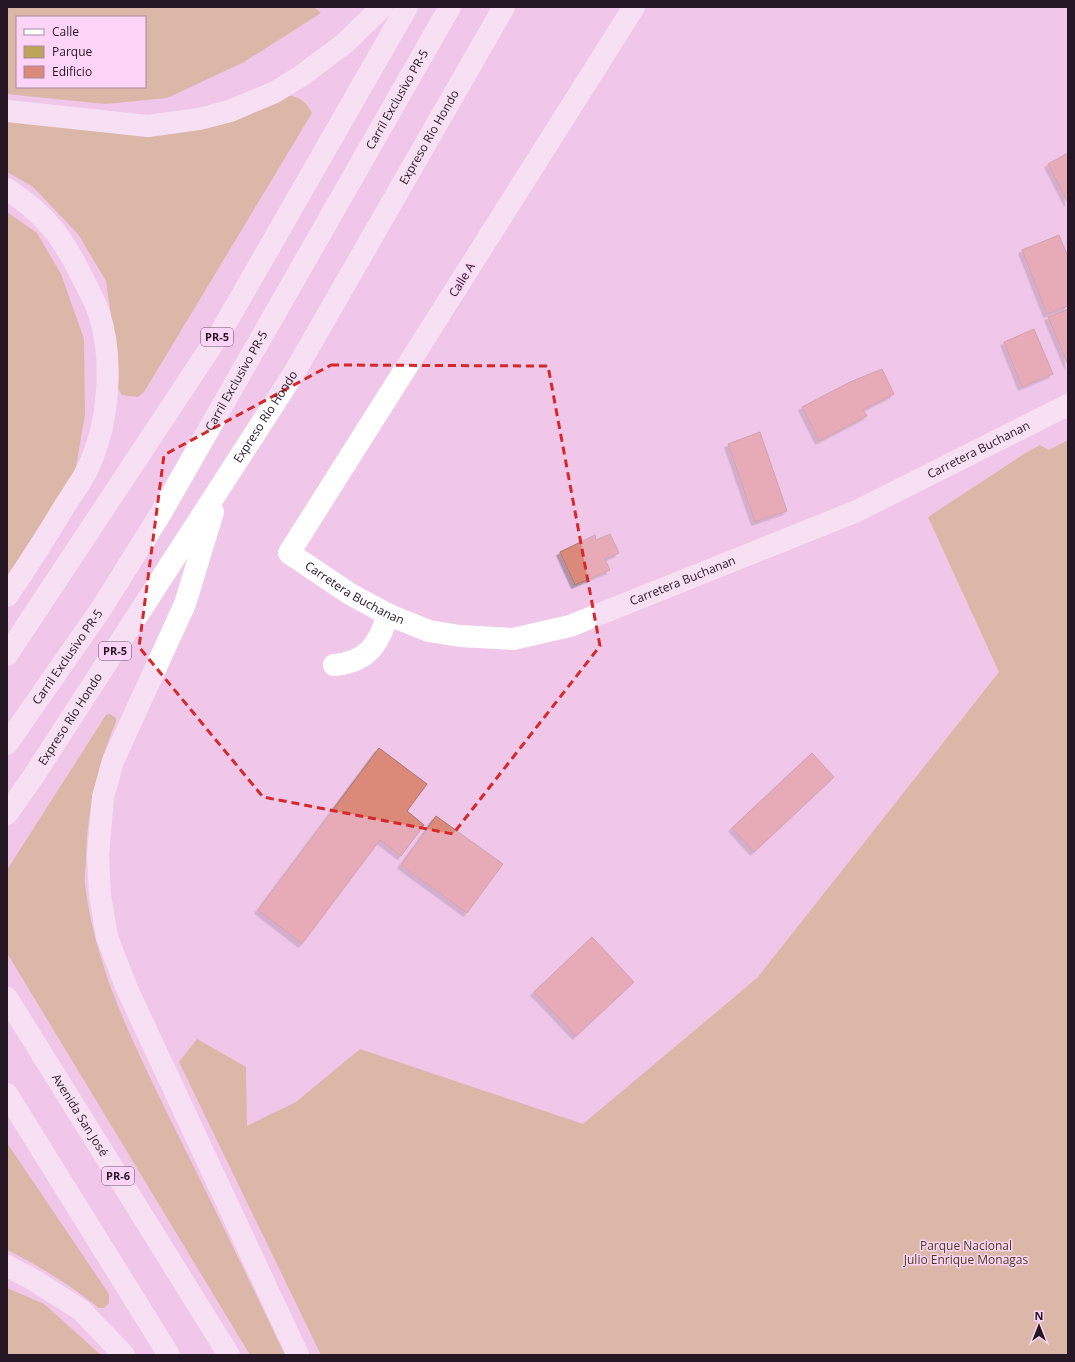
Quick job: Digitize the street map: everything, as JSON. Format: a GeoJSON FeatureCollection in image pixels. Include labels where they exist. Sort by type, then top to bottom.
{"type":"FeatureCollection","features":[{"type":"Feature","properties":{"kind":"main road"},"geometry":{"type":"LineString","coordinates":[[7,111],[148,126],[199,119],[230,111],[275,92],[301,76],[345,43],[382,7]]}},
{"type":"Feature","properties":{"kind":"main road","name":"PR-5"},"geometry":{"type":"LineString","coordinates":[[7,655],[222,330],[407,7]]}},
{"type":"Feature","properties":{"kind":"main road","name":"Carril Exclusivo PR-5"},"geometry":{"type":"LineString","coordinates":[[7,744],[102,609],[161,513],[450,7]]}},
{"type":"Feature","properties":{"kind":"main road","name":"Expreso Río Hondo"},"geometry":{"type":"LineString","coordinates":[[7,814],[33,777],[294,373],[504,7]]}},
{"type":"Feature","properties":{"kind":"main road","name":"Calle A"},"geometry":{"type":"LineString","coordinates":[[289,553],[634,7]]}},
{"type":"Feature","properties":{"kind":"main road"},"geometry":{"type":"LineString","coordinates":[[7,189],[25,202],[53,227],[71,254],[95,301],[100,315],[105,344],[107,383],[102,426],[88,468],[7,596]]}},
{"type":"Feature","properties":{"kind":"main road","name":"Carretera Buchanan"},"geometry":{"type":"LineString","coordinates":[[289,553],[350,594],[388,614],[429,631],[460,636],[513,639],[570,626],[857,511],[1068,405]]}},
{"type":"Feature","properties":{"kind":"main road"},"geometry":{"type":"LineString","coordinates":[[220,487],[185,604],[113,761],[103,797],[98,855],[100,894],[107,937],[127,989],[298,1355]]}},
{"type":"Feature","properties":{"kind":"main road"},"geometry":{"type":"LineString","coordinates":[[334,665],[355,661],[375,646],[382,635],[388,614]]}},
{"type":"Feature","properties":{"kind":"main road","name":"Avenida San José"},"geometry":{"type":"LineString","coordinates":[[7,998],[229,1355]]}},
{"type":"Feature","properties":{"kind":"main road"},"geometry":{"type":"LineString","coordinates":[[7,1094],[169,1355]]}},
{"type":"Feature","properties":{"kind":"main road"},"geometry":{"type":"LineString","coordinates":[[7,1266],[32,1279],[81,1310],[124,1355]]}},
{"type":"Feature","properties":{"kind":"highlighted area"},"geometry":{"type":"Polygon","coordinates":[[[331,365],[548,366],[600,646],[453,834],[263,797],[139,647],[164,455],[331,365]]]}},
{"type":"Feature","properties":{"kind":"green space"},"geometry":{"type":"Polygon","coordinates":[[[7,7],[314,7],[321,13],[244,62],[167,98],[105,104],[7,94],[7,7]]]}},
{"type":"Feature","properties":{"kind":"green space"},"geometry":{"type":"Polygon","coordinates":[[[289,95],[303,101],[312,113],[144,392],[138,397],[122,395],[118,389],[116,350],[106,281],[78,234],[32,186],[7,172],[7,119],[116,131],[289,95]]]}},
{"type":"Feature","properties":{"kind":"green space"},"geometry":{"type":"Polygon","coordinates":[[[7,212],[37,233],[61,274],[84,339],[85,415],[75,472],[7,576],[7,212]]]}},
{"type":"Feature","properties":{"kind":"green space","name":"Parque Nacional Julio Enrique Monagas"},"geometry":{"type":"Polygon","coordinates":[[[1068,440],[1068,1355],[321,1355],[179,1062],[197,1039],[246,1067],[247,1126],[296,1102],[360,1049],[583,1124],[757,978],[999,672],[928,517],[1040,445],[1049,450],[1068,440]]]}},
{"type":"Feature","properties":{"kind":"green space"},"geometry":{"type":"Polygon","coordinates":[[[110,714],[116,718],[116,722],[103,755],[94,789],[88,823],[85,875],[85,885],[91,918],[99,950],[120,1012],[133,1042],[285,1355],[250,1355],[7,953],[7,870],[106,715],[110,714]]]}},
{"type":"Feature","properties":{"kind":"green space"},"geometry":{"type":"Polygon","coordinates":[[[7,1143],[109,1294],[109,1303],[104,1308],[99,1308],[54,1276],[7,1250],[7,1143]]]}},
{"type":"Feature","properties":{"kind":"green space"},"geometry":{"type":"Polygon","coordinates":[[[7,1288],[44,1304],[101,1355],[7,1355],[7,1288]]]}},
{"type":"Feature","properties":{"kind":"building"},"geometry":{"type":"Polygon","coordinates":[[[1068,153],[1068,203],[1048,164],[1068,153]]]}},
{"type":"Feature","properties":{"kind":"building"},"geometry":{"type":"Polygon","coordinates":[[[1059,235],[1068,257],[1068,306],[1047,314],[1022,250],[1059,235]]]}},
{"type":"Feature","properties":{"kind":"building"},"geometry":{"type":"Polygon","coordinates":[[[1068,309],[1068,365],[1048,317],[1068,309]]]}},
{"type":"Feature","properties":{"kind":"building"},"geometry":{"type":"Polygon","coordinates":[[[1034,329],[1053,374],[1022,387],[1004,342],[1034,329]]]}},
{"type":"Feature","properties":{"kind":"building"},"geometry":{"type":"Polygon","coordinates":[[[882,369],[894,394],[863,410],[867,416],[819,441],[802,407],[850,382],[882,369]]]}},
{"type":"Feature","properties":{"kind":"building"},"geometry":{"type":"Polygon","coordinates":[[[760,432],[787,511],[755,522],[728,444],[760,432]]]}},
{"type":"Feature","properties":{"kind":"building"},"geometry":{"type":"Polygon","coordinates":[[[610,534],[619,553],[605,559],[610,570],[575,585],[560,552],[595,535],[596,540],[610,534]]]}},
{"type":"Feature","properties":{"kind":"building"},"geometry":{"type":"Polygon","coordinates":[[[379,748],[427,784],[407,811],[424,825],[401,856],[380,840],[302,944],[258,910],[379,748]]]}},
{"type":"Feature","properties":{"kind":"building"},"geometry":{"type":"Polygon","coordinates":[[[812,753],[834,777],[754,852],[732,828],[812,753]]]}},
{"type":"Feature","properties":{"kind":"building"},"geometry":{"type":"Polygon","coordinates":[[[436,816],[503,864],[467,913],[401,865],[436,816]]]}},
{"type":"Feature","properties":{"kind":"building"},"geometry":{"type":"Polygon","coordinates":[[[592,937],[634,982],[576,1036],[534,992],[592,937]]]}}]}
